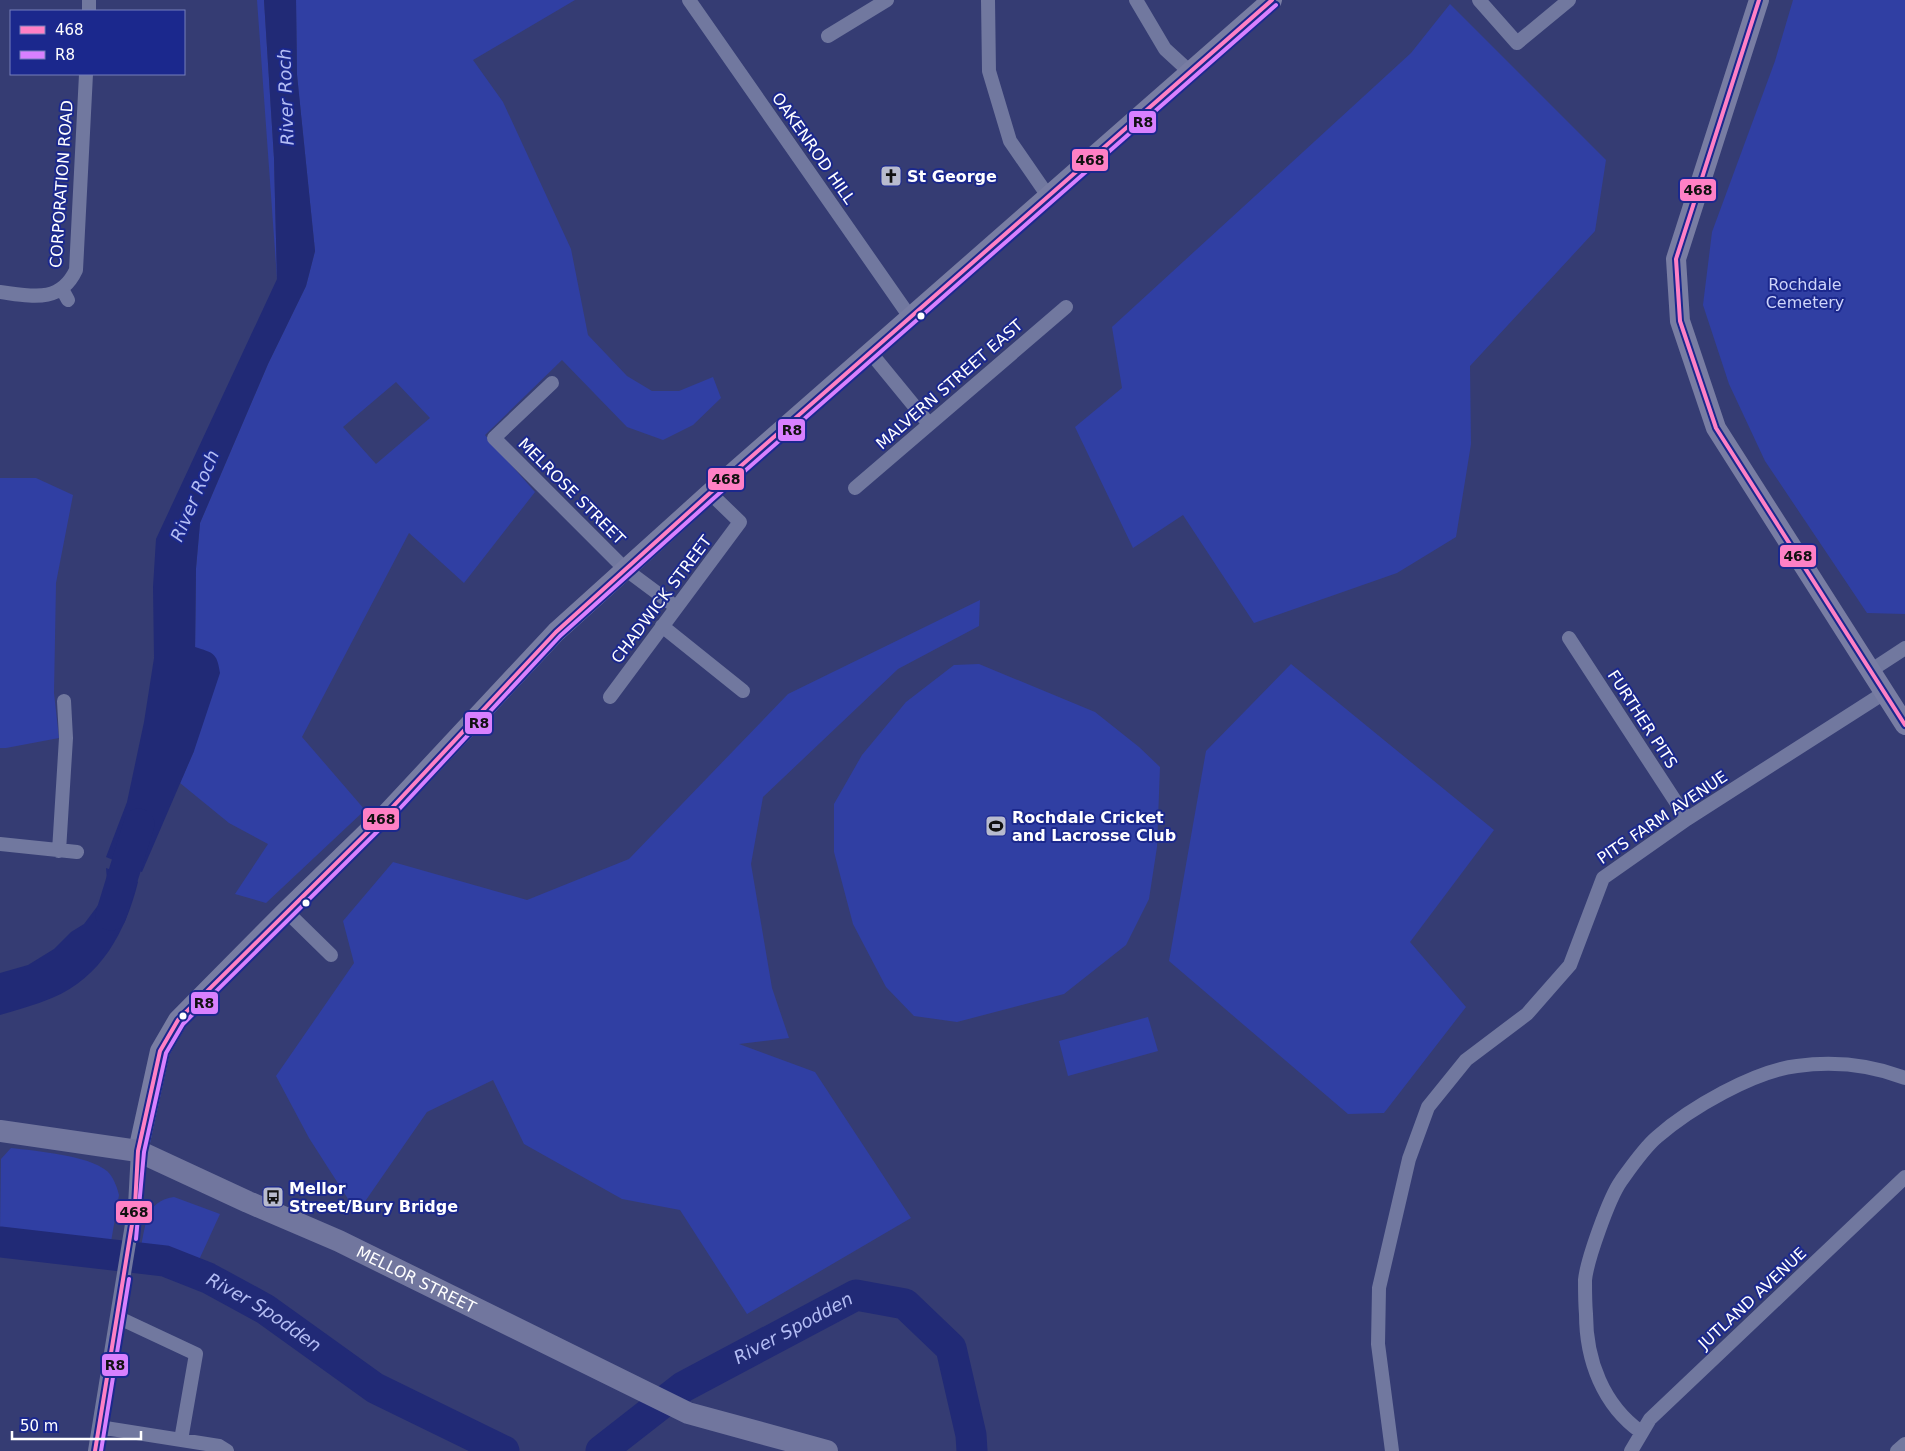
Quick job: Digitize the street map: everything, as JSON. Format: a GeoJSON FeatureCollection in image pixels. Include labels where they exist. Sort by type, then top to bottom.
{"type":"FeatureCollection","features":[{"type":"Feature","properties":{"kind":"main road"},"geometry":{"type":"LineString","coordinates":[[138,1151],[160,1051],[178,1020],[400,800],[556,632],[710,493],[1272,0]]}},
{"type":"Feature","properties":{"kind":"main road"},"geometry":{"type":"LineString","coordinates":[[1758,0],[1676,259],[1680,321],[1716,428],[1905,725]]}},
{"type":"Feature","properties":{"kind":"main road","name":"MELLOR STREET"},"geometry":{"type":"LineString","coordinates":[[0,1131],[138,1151],[248,1202],[339,1241],[688,1413],[827,1451]]}},
{"type":"Feature","properties":{"kind":"street","name":"OAKENROD HILL"},"geometry":{"type":"LineString","coordinates":[[690,0],[910,317]]}},
{"type":"Feature","properties":{"kind":"street"},"geometry":{"type":"LineString","coordinates":[[828,36],[887,0]]}},
{"type":"Feature","properties":{"kind":"street"},"geometry":{"type":"LineString","coordinates":[[988,0],[988,70],[1010,140],[1048,196]]}},
{"type":"Feature","properties":{"kind":"street"},"geometry":{"type":"LineString","coordinates":[[1136,0],[1165,49],[1190,72]]}},
{"type":"Feature","properties":{"kind":"street"},"geometry":{"type":"LineString","coordinates":[[1479,0],[1517,43],[1568,0]]}},
{"type":"Feature","properties":{"kind":"street","name":"CORPORATION ROAD"},"geometry":{"type":"LineString","coordinates":[[0,292],[35,297],[65,294],[76,270],[86,75]]}},
{"type":"Feature","properties":{"kind":"street","name":"MALVERN STREET EAST"},"geometry":{"type":"LineString","coordinates":[[854,488],[1066,307]]}},
{"type":"Feature","properties":{"kind":"street"},"geometry":{"type":"LineString","coordinates":[[870,352],[929,424]]}},
{"type":"Feature","properties":{"kind":"street","name":"MELROSE STREET"},"geometry":{"type":"LineString","coordinates":[[552,383],[494,438],[625,569],[676,607]]}},
{"type":"Feature","properties":{"kind":"street","name":"CHADWICK STREET"},"geometry":{"type":"LineString","coordinates":[[610,697],[740,522],[710,493]]}},
{"type":"Feature","properties":{"kind":"street"},"geometry":{"type":"LineString","coordinates":[[662,626],[743,690]]}},
{"type":"Feature","properties":{"kind":"street","name":"FURTHER PITS"},"geometry":{"type":"LineString","coordinates":[[1569,638],[1687,819]]}},
{"type":"Feature","properties":{"kind":"street"},"geometry":{"type":"LineString","coordinates":[[1870,672],[1905,648]]}},
{"type":"Feature","properties":{"kind":"street","name":"PITS FARM AVENUE"},"geometry":{"type":"LineString","coordinates":[[1392,1451],[1378,1344],[1379,1288],[1409,1159],[1428,1107],[1466,1060],[1527,1014],[1570,965],[1603,878],[1687,819],[1884,693]]}},
{"type":"Feature","properties":{"kind":"street"},"geometry":{"type":"LineString","coordinates":[[58,851],[66,738],[64,701]]}},
{"type":"Feature","properties":{"kind":"street"},"geometry":{"type":"LineString","coordinates":[[0,844],[78,852]]}},
{"type":"Feature","properties":{"kind":"street"},"geometry":{"type":"LineString","coordinates":[[286,911],[331,955]]}},
{"type":"Feature","properties":{"kind":"street"},"geometry":{"type":"LineString","coordinates":[[1641,1432],[1628,1423],[1604,1392],[1591,1362],[1586,1330],[1585,1278],[1604,1217],[1620,1182],[1656,1138],[1700,1106],[1751,1079],[1796,1066],[1852,1064],[1882,1069],[1905,1078]]}},
{"type":"Feature","properties":{"kind":"street"},"geometry":{"type":"LineString","coordinates":[[95,1451],[130,1238],[138,1151]]}},
{"type":"Feature","properties":{"kind":"street","name":"JUTLAND AVENUE"},"geometry":{"type":"LineString","coordinates":[[1631,1451],[1650,1419],[1905,1177]]}},
{"type":"Feature","properties":{"kind":"street"},"geometry":{"type":"LineString","coordinates":[[117,1317],[196,1354],[181,1440]]}},
{"type":"Feature","properties":{"kind":"street"},"geometry":{"type":"LineString","coordinates":[[99,1427],[219,1446],[227,1451]]}},
{"type":"Feature","properties":{"kind":"street"},"geometry":{"type":"LineString","coordinates":[[1897,1451],[1905,1444]]}},
{"type":"Feature","properties":{"kind":"green space"},"geometry":{"type":"Polygon","coordinates":[[[257,0],[264,0],[274,158],[277,279],[257,0]]]}},
{"type":"Feature","properties":{"kind":"green space"},"geometry":{"type":"Polygon","coordinates":[[[296,0],[575,0],[473,60],[503,102],[571,249],[588,335],[627,376],[652,391],[679,391],[713,377],[721,398],[693,425],[663,440],[627,427],[562,360],[485,435],[535,492],[464,583],[409,533],[302,737],[365,810],[266,903],[235,894],[268,844],[229,823],[180,783],[194,751],[196,568],[200,523],[268,364],[306,286],[315,251],[297,75],[296,0]],[[396,382],[343,427],[376,464],[430,418],[396,382]]]}},
{"type":"Feature","properties":{"kind":"green space","name":"Rochdale Cemetery"},"geometry":{"type":"Polygon","coordinates":[[[1793,0],[1905,0],[1905,614],[1867,613],[1765,461],[1729,384],[1703,305],[1712,232],[1775,61],[1793,0]]]}},
{"type":"Feature","properties":{"kind":"green space"},"geometry":{"type":"Polygon","coordinates":[[[1450,4],[1606,160],[1595,231],[1470,366],[1471,444],[1456,537],[1397,573],[1254,623],[1183,515],[1133,548],[1075,427],[1122,388],[1112,327],[1411,53],[1450,4]]]}},
{"type":"Feature","properties":{"kind":"green space"},"geometry":{"type":"Polygon","coordinates":[[[0,478],[36,478],[73,495],[56,583],[54,693],[59,738],[6,748],[0,748],[0,478]]]}},
{"type":"Feature","properties":{"kind":"green space"},"geometry":{"type":"Polygon","coordinates":[[[980,600],[979,626],[898,669],[763,797],[751,864],[772,988],[789,1038],[739,1044],[815,1072],[911,1218],[747,1314],[680,1210],[622,1199],[524,1144],[493,1080],[427,1112],[357,1213],[309,1138],[276,1076],[354,963],[343,921],[393,862],[527,900],[629,859],[788,694],[980,600]]]}},
{"type":"Feature","properties":{"kind":"green space","name":"Rochdale Cricket and Lacrosse Club"},"geometry":{"type":"Polygon","coordinates":[[[979,664],[1095,712],[1139,747],[1160,767],[1157,847],[1149,899],[1126,945],[1064,994],[957,1022],[914,1016],[886,987],[853,924],[834,852],[834,804],[862,755],[906,702],[954,665],[979,664]]]}},
{"type":"Feature","properties":{"kind":"green space"},"geometry":{"type":"Polygon","coordinates":[[[1291,664],[1494,830],[1410,942],[1466,1007],[1384,1113],[1348,1114],[1169,961],[1206,751],[1291,664]]]}},
{"type":"Feature","properties":{"kind":"green space"},"geometry":{"type":"Polygon","coordinates":[[[1148,1017],[1158,1051],[1068,1076],[1059,1041],[1148,1017]]]}},
{"type":"Feature","properties":{"kind":"green space"},"geometry":{"type":"Polygon","coordinates":[[[11,1148],[75,1157],[107,1171],[116,1185],[119,1195],[111,1242],[0,1231],[1,1159],[11,1148]]]}},
{"type":"Feature","properties":{"kind":"green space"},"geometry":{"type":"Polygon","coordinates":[[[174,1197],[220,1214],[198,1262],[140,1251],[148,1216],[157,1204],[164,1199],[174,1197]]]}},
{"type":"Feature","properties":{"kind":"water"},"geometry":{"type":"Polygon","coordinates":[[[264,0],[296,0],[297,75],[315,251],[306,286],[268,364],[200,523],[196,568],[195,647],[216,657],[220,673],[194,751],[142,872],[106,857],[127,802],[144,722],[154,658],[153,587],[156,539],[277,279],[274,158],[264,0]]]}},
{"type":"Feature","properties":{"kind":"water"},"geometry":{"type":"Polygon","coordinates":[[[106,868],[132,877],[138,882],[126,918],[109,951],[98,965],[69,989],[46,1001],[0,1015],[0,973],[28,965],[54,949],[71,932],[84,924],[99,904],[107,880],[106,868]]]}},
{"type":"Feature","properties":{"kind":"waterway","name":"River Roch"},"geometry":{"type":"LineString","coordinates":[[111,915],[139,824]]}},
{"type":"Feature","properties":{"kind":"waterway","name":"River Spodden"},"geometry":{"type":"LineString","coordinates":[[0,1242],[165,1261],[208,1278],[265,1309],[375,1388],[504,1451]]}},
{"type":"Feature","properties":{"kind":"waterway","name":"River Spodden"},"geometry":{"type":"LineString","coordinates":[[601,1451],[683,1387],[856,1295],[905,1304],[951,1348],[971,1435],[972,1451]]}},
{"type":"Feature","properties":{"kind":"transit line","name":"468"},"geometry":{"type":"LineString","coordinates":[[95,1451],[135,1206],[138,1151],[160,1051],[178,1020],[386,814],[556,632],[710,493],[1272,0]]}},
{"type":"Feature","properties":{"kind":"transit line","name":"468"},"geometry":{"type":"LineString","coordinates":[[1759,0],[1676,259],[1680,321],[1716,428],[1905,725]]}},
{"type":"Feature","properties":{"kind":"transit line","name":"R8"},"geometry":{"type":"LineString","coordinates":[[136,1239],[144,1152],[166,1053],[183,1024],[391,818],[560,636],[714,498],[1276,5]]}},
{"type":"Feature","properties":{"kind":"transit line","name":"R8"},"geometry":{"type":"LineString","coordinates":[[101,1451],[129,1279]]}},
{"type":"Feature","properties":{"kind":"place","name":"St George"},"geometry":{"type":"Point","coordinates":[891,176]}},
{"type":"Feature","properties":{"kind":"place","name":"Rochdale Cricket and Lacrosse Club"},"geometry":{"type":"Point","coordinates":[996,826]}},
{"type":"Feature","properties":{"kind":"place","name":"Mellor Street/Bury Bridge"},"geometry":{"type":"Point","coordinates":[273,1197]}}]}
